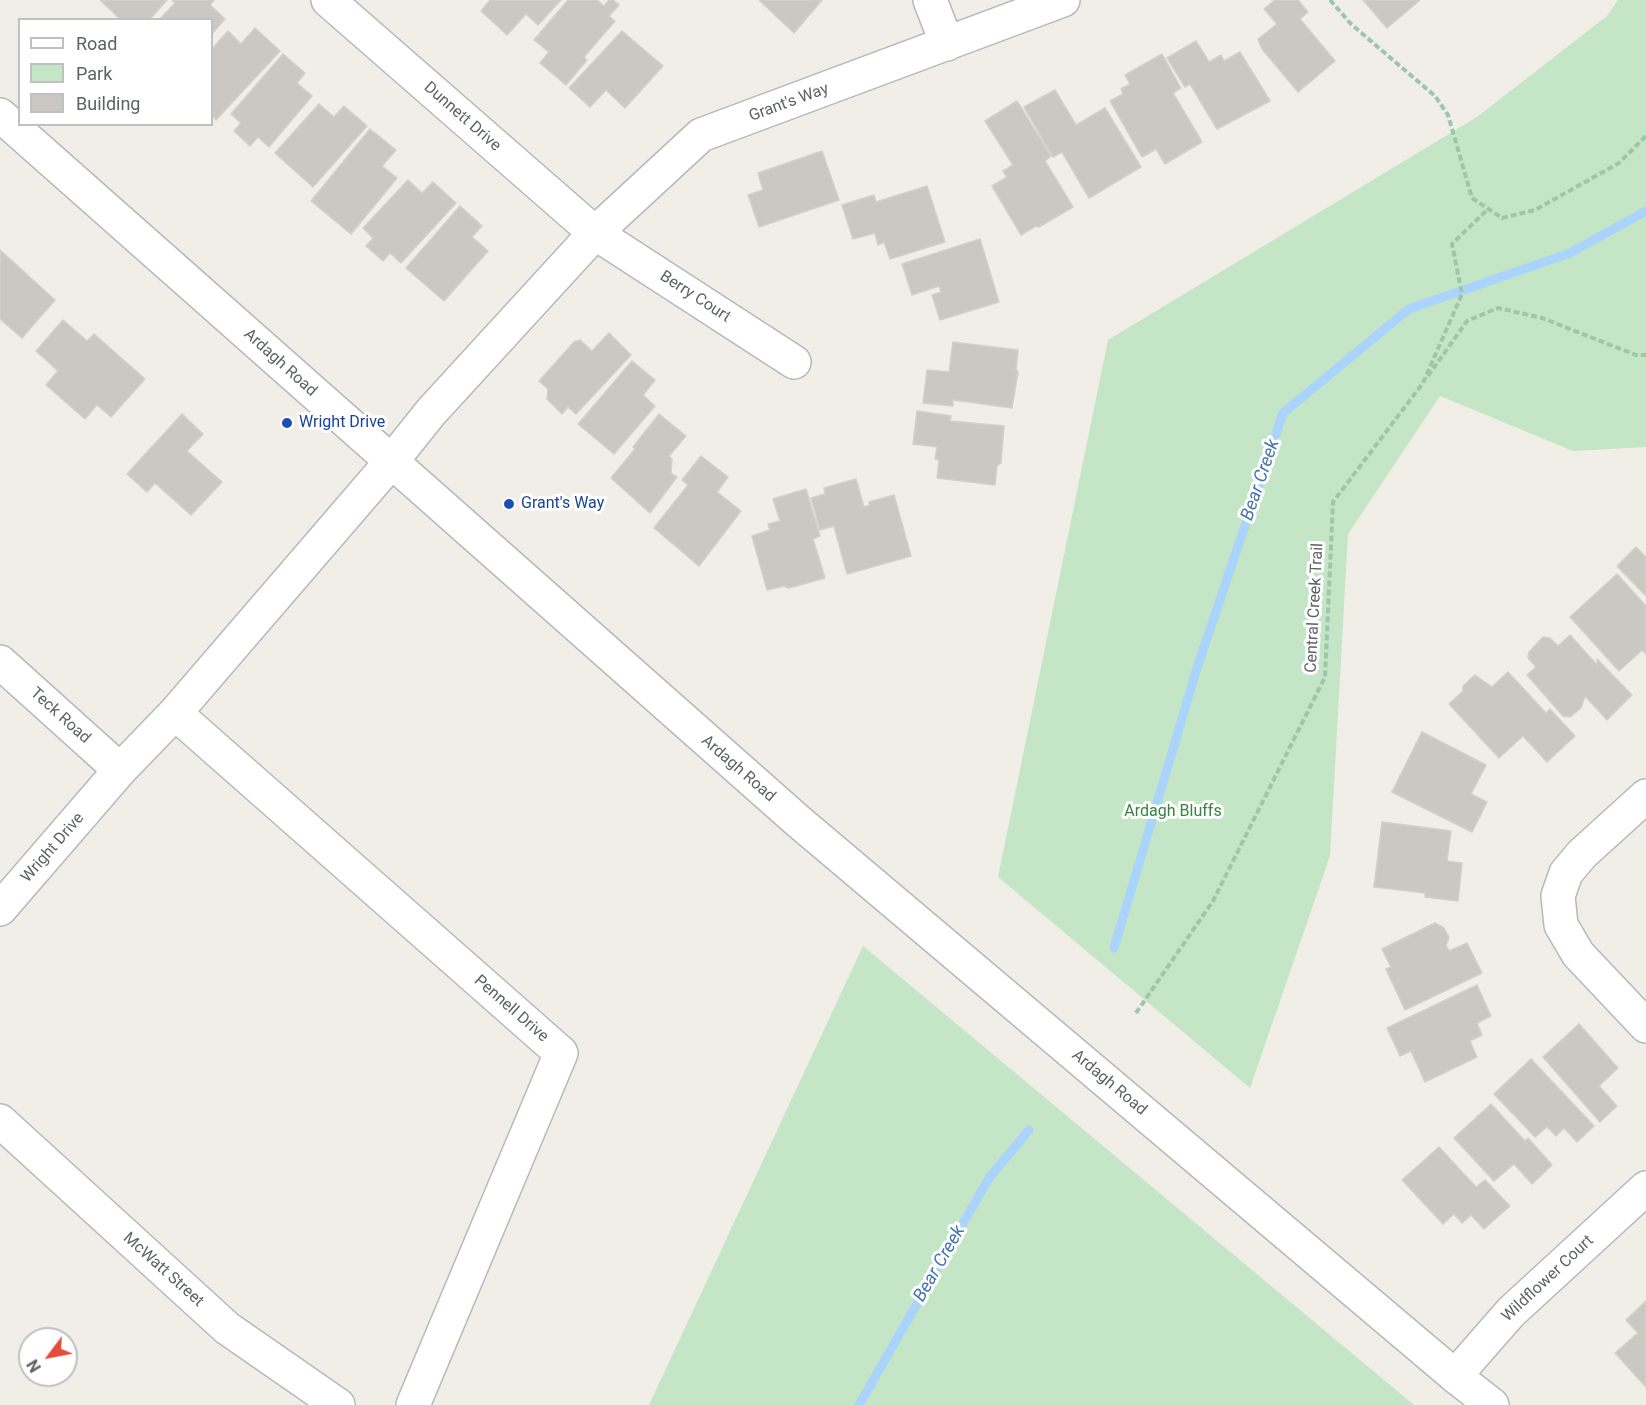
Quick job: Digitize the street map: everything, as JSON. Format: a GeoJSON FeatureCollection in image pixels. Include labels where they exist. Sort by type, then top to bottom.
{"type":"FeatureCollection","features":[{"type":"Feature","properties":{"kind":"street","name":"Dunnett Drive"},"geometry":{"type":"LineString","coordinates":[[328,0],[595,233]]}},
{"type":"Feature","properties":{"kind":"street"},"geometry":{"type":"LineString","coordinates":[[930,0],[947,44]]}},
{"type":"Feature","properties":{"kind":"street","name":"Grant's Way"},"geometry":{"type":"LineString","coordinates":[[391,462],[431,412],[595,233],[701,135],[1063,0]]}},
{"type":"Feature","properties":{"kind":"street","name":"Ardagh Road"},"geometry":{"type":"LineString","coordinates":[[0,115],[798,821],[1492,1405]]}},
{"type":"Feature","properties":{"kind":"street","name":"Berry Court"},"geometry":{"type":"LineString","coordinates":[[595,233],[794,363]]}},
{"type":"Feature","properties":{"kind":"street","name":"Wright Drive"},"geometry":{"type":"LineString","coordinates":[[0,909],[120,770],[175,713],[391,462]]}},
{"type":"Feature","properties":{"kind":"street","name":"Teck Road"},"geometry":{"type":"LineString","coordinates":[[0,663],[120,770]]}},
{"type":"Feature","properties":{"kind":"street","name":"Pennell Drive"},"geometry":{"type":"LineString","coordinates":[[175,713],[561,1053],[413,1405]]}},
{"type":"Feature","properties":{"kind":"street"},"geometry":{"type":"LineString","coordinates":[[1646,796],[1582,854],[1566,873],[1558,896],[1561,925],[1578,954],[1646,1026]]}},
{"type":"Feature","properties":{"kind":"street","name":"McWatt Street"},"geometry":{"type":"LineString","coordinates":[[0,1121],[227,1328],[338,1405]]}},
{"type":"Feature","properties":{"kind":"street","name":"Wildflower Court"},"geometry":{"type":"LineString","coordinates":[[1455,1376],[1511,1312],[1646,1188]]}},
{"type":"Feature","properties":{"kind":"path"},"geometry":{"type":"LineString","coordinates":[[1330,0],[1351,24],[1435,96],[1448,115],[1472,198],[1502,218],[1535,210],[1619,163],[1646,136]]}},
{"type":"Feature","properties":{"kind":"path","name":"Central Creek Trail"},"geometry":{"type":"LineString","coordinates":[[1136,1012],[1213,901],[1325,677],[1333,502],[1423,383],[1462,294],[1452,244],[1488,209]]}},
{"type":"Feature","properties":{"kind":"path"},"geometry":{"type":"LineString","coordinates":[[1423,383],[1467,321],[1498,308],[1542,318],[1636,355],[1646,355]]}},
{"type":"Feature","properties":{"kind":"green space","name":"Ardagh Bluffs"},"geometry":{"type":"Polygon","coordinates":[[[1618,0],[1646,0],[1646,447],[1573,451],[1440,396],[1348,534],[1330,856],[1250,1088],[998,877],[1108,340],[1477,117],[1607,16],[1618,0]]]}},
{"type":"Feature","properties":{"kind":"green space"},"geometry":{"type":"Polygon","coordinates":[[[863,946],[1414,1405],[649,1405],[863,946]]]}},
{"type":"Feature","properties":{"kind":"building"},"geometry":{"type":"Polygon","coordinates":[[[100,0],[167,0],[151,18],[119,18],[100,0]]]}},
{"type":"Feature","properties":{"kind":"building"},"geometry":{"type":"Polygon","coordinates":[[[172,0],[214,0],[210,5],[225,19],[213,33],[213,18],[161,18],[175,3],[172,0]]]}},
{"type":"Feature","properties":{"kind":"building"},"geometry":{"type":"Polygon","coordinates":[[[490,0],[561,0],[538,25],[526,14],[507,35],[481,11],[490,0]]]}},
{"type":"Feature","properties":{"kind":"building"},"geometry":{"type":"Polygon","coordinates":[[[568,0],[597,0],[604,6],[609,0],[613,0],[619,5],[609,16],[615,21],[584,57],[587,60],[566,85],[540,63],[549,52],[534,40],[568,0]]]}},
{"type":"Feature","properties":{"kind":"building"},"geometry":{"type":"Polygon","coordinates":[[[759,0],[822,0],[794,33],[759,0]]]}},
{"type":"Feature","properties":{"kind":"building"},"geometry":{"type":"Polygon","coordinates":[[[1275,0],[1298,0],[1308,12],[1300,19],[1335,61],[1298,92],[1262,49],[1258,39],[1277,24],[1264,9],[1275,0]]]}},
{"type":"Feature","properties":{"kind":"building"},"geometry":{"type":"Polygon","coordinates":[[[1363,0],[1420,0],[1387,28],[1363,0]]]}},
{"type":"Feature","properties":{"kind":"building"},"geometry":{"type":"Polygon","coordinates":[[[255,28],[280,51],[216,120],[213,116],[213,48],[228,31],[241,44],[255,28]]]}},
{"type":"Feature","properties":{"kind":"building"},"geometry":{"type":"Polygon","coordinates":[[[622,31],[663,66],[625,108],[606,90],[590,107],[569,88],[622,31]]]}},
{"type":"Feature","properties":{"kind":"building"},"geometry":{"type":"Polygon","coordinates":[[[1196,41],[1209,62],[1221,55],[1224,61],[1240,52],[1270,101],[1217,129],[1190,84],[1185,87],[1167,58],[1196,41]]]}},
{"type":"Feature","properties":{"kind":"building"},"geometry":{"type":"Polygon","coordinates":[[[283,54],[305,73],[297,83],[312,96],[269,147],[258,137],[250,146],[234,131],[241,123],[231,114],[283,54]]]}},
{"type":"Feature","properties":{"kind":"building"},"geometry":{"type":"Polygon","coordinates":[[[1162,54],[1181,88],[1173,93],[1202,142],[1165,164],[1156,149],[1142,157],[1110,101],[1123,94],[1121,89],[1130,84],[1125,75],[1162,54]]]}},
{"type":"Feature","properties":{"kind":"building"},"geometry":{"type":"Polygon","coordinates":[[[1055,90],[1076,125],[1105,108],[1141,167],[1089,198],[1062,152],[1053,157],[1024,107],[1055,90]]]}},
{"type":"Feature","properties":{"kind":"building"},"geometry":{"type":"Polygon","coordinates":[[[1017,101],[1051,156],[1045,161],[1073,207],[1021,235],[992,186],[1007,177],[1003,171],[1013,165],[985,121],[1017,101]]]}},
{"type":"Feature","properties":{"kind":"building"},"geometry":{"type":"Polygon","coordinates":[[[319,104],[334,117],[344,106],[367,126],[313,187],[275,153],[319,104]]]}},
{"type":"Feature","properties":{"kind":"building"},"geometry":{"type":"Polygon","coordinates":[[[370,129],[396,150],[382,166],[397,178],[351,234],[311,201],[370,129]]]}},
{"type":"Feature","properties":{"kind":"building"},"geometry":{"type":"Polygon","coordinates":[[[822,151],[839,200],[759,227],[748,195],[763,190],[758,173],[822,151]]]}},
{"type":"Feature","properties":{"kind":"building"},"geometry":{"type":"Polygon","coordinates":[[[408,180],[422,193],[433,182],[456,203],[401,263],[390,253],[383,261],[366,246],[373,238],[363,228],[408,180]]]}},
{"type":"Feature","properties":{"kind":"building"},"geometry":{"type":"Polygon","coordinates":[[[927,186],[945,242],[890,259],[884,242],[878,245],[875,233],[853,239],[842,205],[874,195],[876,202],[927,186]]]}},
{"type":"Feature","properties":{"kind":"building"},"geometry":{"type":"Polygon","coordinates":[[[460,206],[482,226],[472,237],[488,251],[444,301],[406,268],[460,206]]]}},
{"type":"Feature","properties":{"kind":"building"},"geometry":{"type":"Polygon","coordinates":[[[980,239],[999,302],[940,320],[932,295],[941,292],[939,286],[912,295],[902,264],[980,239]]]}},
{"type":"Feature","properties":{"kind":"building"},"geometry":{"type":"Polygon","coordinates":[[[0,250],[55,300],[22,338],[0,319],[0,250]]]}},
{"type":"Feature","properties":{"kind":"building"},"geometry":{"type":"Polygon","coordinates":[[[63,320],[87,341],[94,334],[145,379],[111,417],[97,405],[85,419],[46,385],[58,371],[36,351],[63,320]]]}},
{"type":"Feature","properties":{"kind":"building"},"geometry":{"type":"Polygon","coordinates":[[[609,333],[631,355],[576,414],[568,407],[562,414],[547,399],[548,389],[539,381],[574,342],[580,340],[592,351],[609,333]]]}},
{"type":"Feature","properties":{"kind":"building"},"geometry":{"type":"Polygon","coordinates":[[[953,342],[1018,350],[1016,369],[1018,372],[1012,408],[953,400],[953,406],[923,403],[927,370],[949,372],[953,342]]]}},
{"type":"Feature","properties":{"kind":"building"},"geometry":{"type":"Polygon","coordinates":[[[632,361],[655,380],[643,395],[655,406],[614,454],[578,424],[632,361]]]}},
{"type":"Feature","properties":{"kind":"building"},"geometry":{"type":"Polygon","coordinates":[[[917,411],[951,416],[950,421],[1004,426],[1001,463],[997,466],[995,485],[937,478],[939,460],[935,459],[937,447],[913,444],[917,411]]]}},
{"type":"Feature","properties":{"kind":"building"},"geometry":{"type":"Polygon","coordinates":[[[182,414],[203,434],[187,451],[222,482],[191,515],[155,483],[147,492],[127,474],[182,414]]]}},
{"type":"Feature","properties":{"kind":"building"},"geometry":{"type":"Polygon","coordinates":[[[659,414],[686,436],[669,456],[672,459],[671,473],[677,477],[650,513],[611,478],[659,414]]]}},
{"type":"Feature","properties":{"kind":"building"},"geometry":{"type":"Polygon","coordinates":[[[701,456],[728,477],[717,492],[741,511],[699,566],[654,528],[688,485],[682,480],[701,456]]]}},
{"type":"Feature","properties":{"kind":"building"},"geometry":{"type":"Polygon","coordinates":[[[856,479],[864,507],[870,505],[869,502],[894,495],[911,556],[847,574],[834,526],[820,530],[811,498],[825,494],[824,488],[856,479]]]}},
{"type":"Feature","properties":{"kind":"building"},"geometry":{"type":"Polygon","coordinates":[[[806,489],[820,536],[813,539],[825,578],[789,588],[784,586],[767,590],[752,536],[770,530],[768,524],[780,521],[773,499],[806,489]]]}},
{"type":"Feature","properties":{"kind":"building"},"geometry":{"type":"Polygon","coordinates":[[[1636,547],[1646,557],[1646,596],[1617,566],[1636,547]]]}},
{"type":"Feature","properties":{"kind":"building"},"geometry":{"type":"Polygon","coordinates":[[[1617,574],[1646,606],[1646,654],[1642,650],[1619,671],[1570,617],[1617,574]]]}},
{"type":"Feature","properties":{"kind":"building"},"geometry":{"type":"Polygon","coordinates":[[[1570,635],[1597,665],[1597,659],[1632,695],[1607,720],[1585,696],[1581,708],[1570,717],[1563,716],[1527,675],[1536,667],[1528,658],[1529,652],[1543,637],[1550,638],[1558,646],[1570,635]]]}},
{"type":"Feature","properties":{"kind":"building"},"geometry":{"type":"Polygon","coordinates":[[[1508,672],[1546,713],[1550,709],[1575,736],[1547,762],[1523,736],[1499,758],[1449,704],[1475,675],[1492,687],[1508,672]]]}},
{"type":"Feature","properties":{"kind":"building"},"geometry":{"type":"Polygon","coordinates":[[[1422,732],[1486,765],[1471,794],[1487,802],[1472,832],[1392,792],[1422,732]]]}},
{"type":"Feature","properties":{"kind":"building"},"geometry":{"type":"Polygon","coordinates":[[[1382,822],[1451,831],[1447,861],[1462,863],[1458,901],[1425,897],[1425,893],[1374,887],[1382,822]]]}},
{"type":"Feature","properties":{"kind":"building"},"geometry":{"type":"Polygon","coordinates":[[[1435,923],[1444,928],[1449,938],[1446,945],[1449,951],[1467,943],[1482,973],[1405,1010],[1386,969],[1391,967],[1382,949],[1435,923]]]}},
{"type":"Feature","properties":{"kind":"building"},"geometry":{"type":"Polygon","coordinates":[[[1477,985],[1491,1016],[1477,1023],[1482,1035],[1470,1041],[1477,1057],[1425,1082],[1411,1051],[1400,1056],[1387,1028],[1477,985]]]}},
{"type":"Feature","properties":{"kind":"building"},"geometry":{"type":"Polygon","coordinates":[[[1579,1024],[1618,1068],[1599,1086],[1617,1106],[1600,1122],[1543,1057],[1579,1024]]]}},
{"type":"Feature","properties":{"kind":"building"},"geometry":{"type":"Polygon","coordinates":[[[1531,1059],[1594,1126],[1577,1142],[1564,1128],[1556,1136],[1547,1127],[1535,1137],[1494,1094],[1531,1059]]]}},
{"type":"Feature","properties":{"kind":"building"},"geometry":{"type":"Polygon","coordinates":[[[1491,1104],[1525,1141],[1528,1138],[1552,1165],[1532,1184],[1514,1164],[1494,1181],[1454,1138],[1491,1104]]]}},
{"type":"Feature","properties":{"kind":"building"},"geometry":{"type":"Polygon","coordinates":[[[1439,1147],[1476,1187],[1485,1180],[1510,1206],[1484,1229],[1471,1215],[1462,1223],[1454,1214],[1443,1224],[1402,1180],[1439,1147]]]}},
{"type":"Feature","properties":{"kind":"building"},"geometry":{"type":"Polygon","coordinates":[[[1646,1301],[1646,1387],[1615,1353],[1638,1333],[1626,1320],[1646,1301]]]}},
{"type":"Feature","properties":{"kind":"waterway","name":"Bear Creek"},"geometry":{"type":"LineString","coordinates":[[1114,948],[1197,668],[1283,413],[1409,309],[1570,253],[1646,211]]}},
{"type":"Feature","properties":{"kind":"waterway","name":"Bear Creek"},"geometry":{"type":"LineString","coordinates":[[859,1405],[989,1178],[1029,1130]]}},
{"type":"Feature","properties":{"kind":"place","name":"Wright Drive"},"geometry":{"type":"Point","coordinates":[287,423]}},
{"type":"Feature","properties":{"kind":"place","name":"Grant's Way"},"geometry":{"type":"Point","coordinates":[509,504]}}]}
